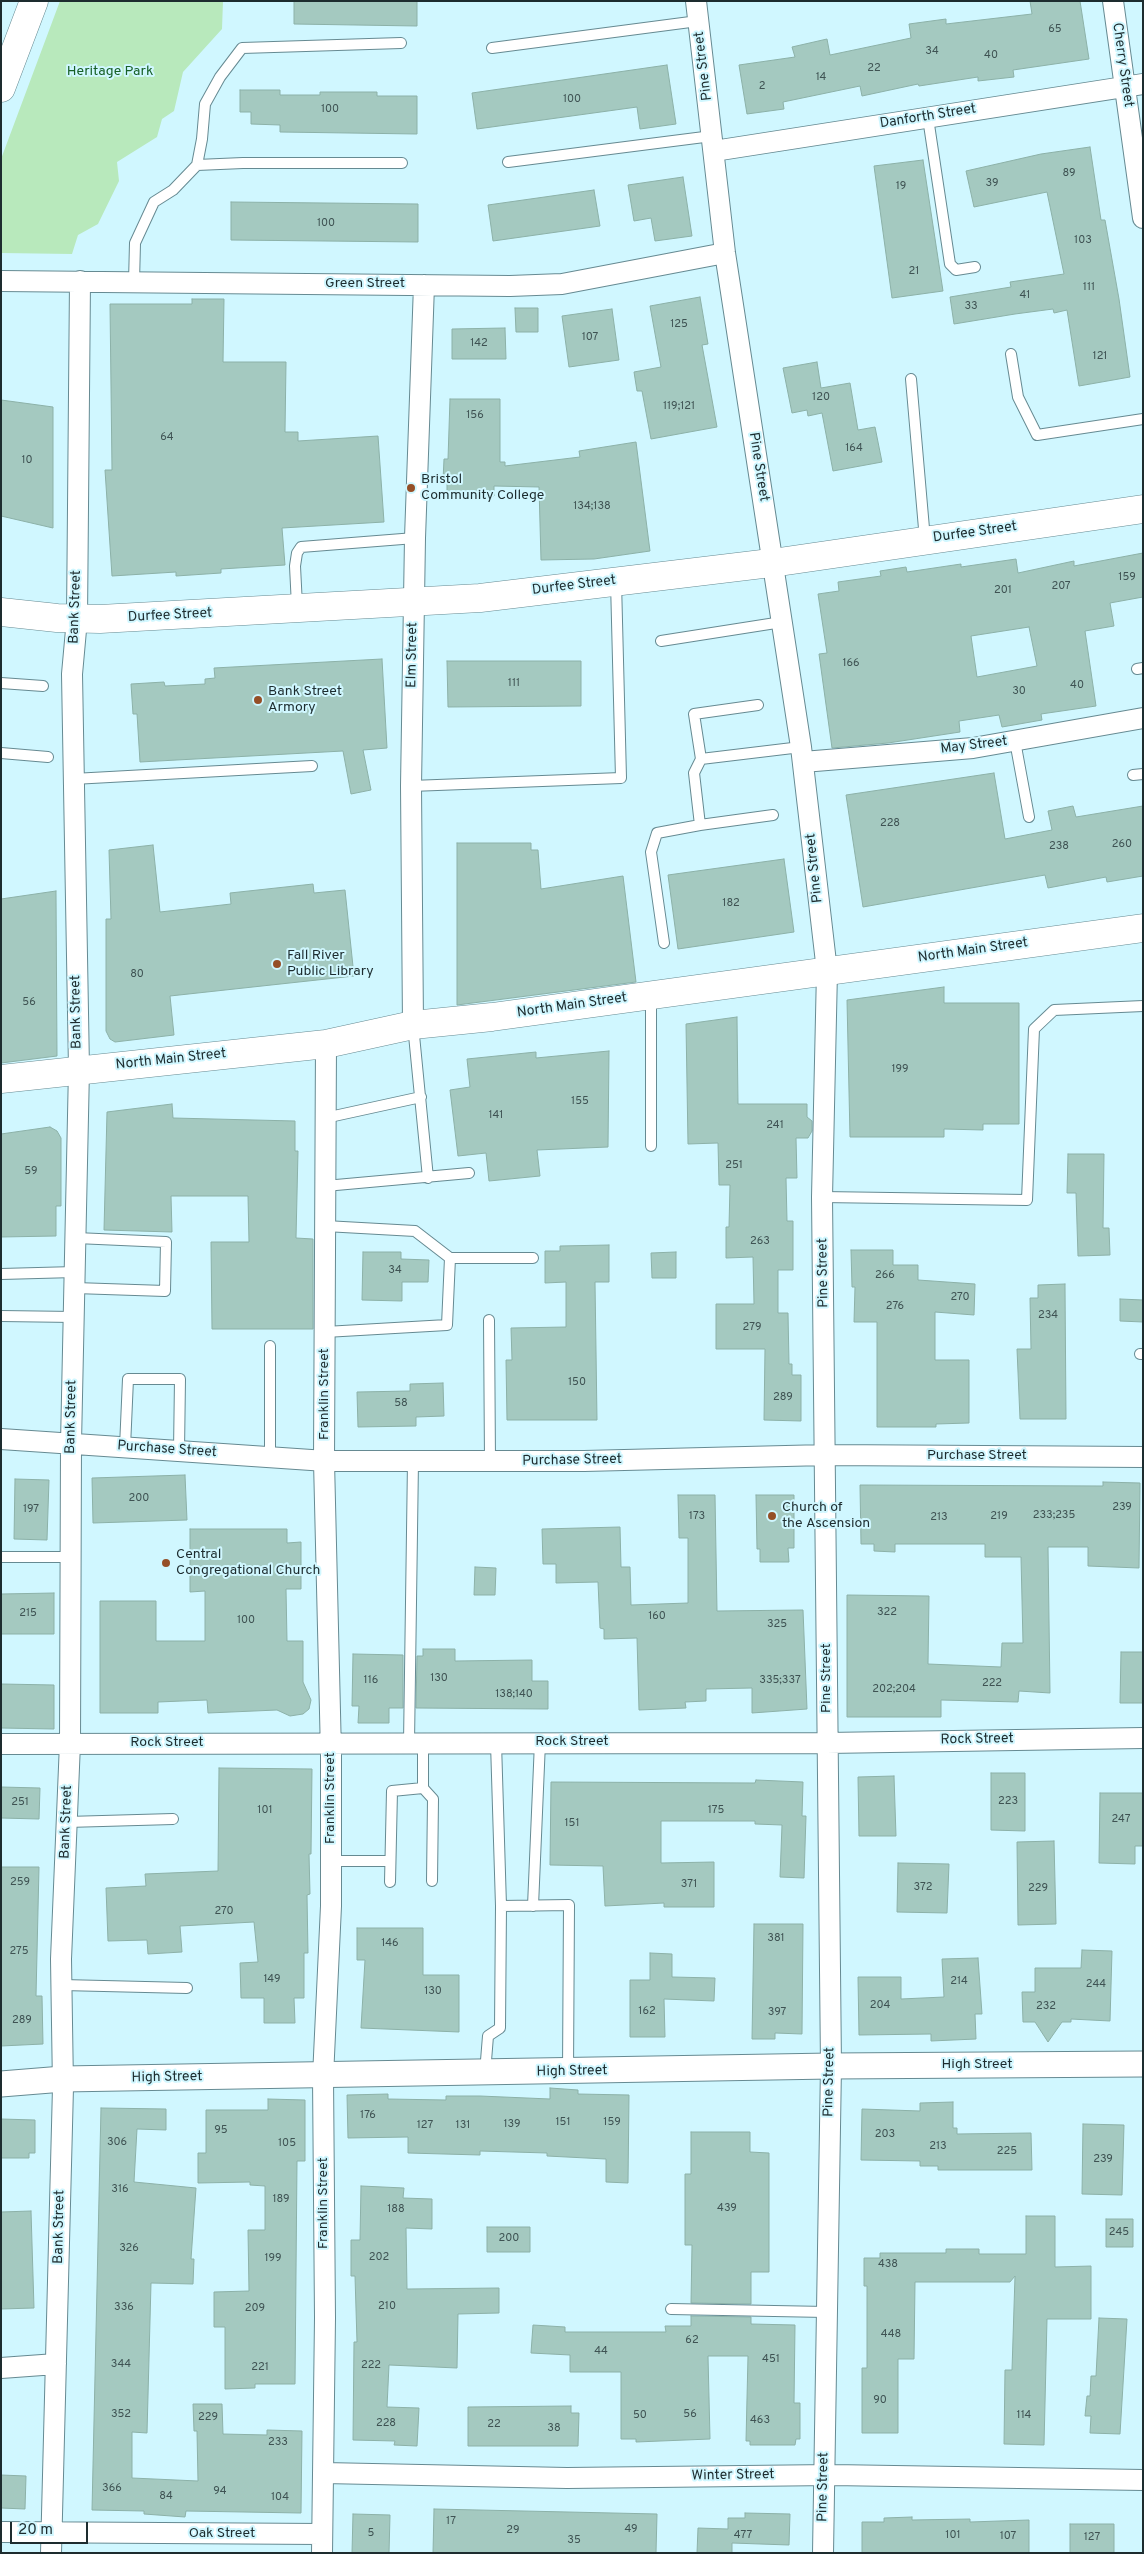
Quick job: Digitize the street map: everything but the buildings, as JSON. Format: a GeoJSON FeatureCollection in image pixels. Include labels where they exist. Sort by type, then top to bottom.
{"type":"FeatureCollection","features":[{"type":"Feature","properties":{"kind":"main road"},"geometry":{"type":"LineString","coordinates":[[1,88],[34,1]]}},
{"type":"Feature","properties":{"kind":"main road","name":"Durfee Street"},"geometry":{"type":"LineString","coordinates":[[1,612],[77,619],[297,610],[480,598],[773,563],[1143,509]]}},
{"type":"Feature","properties":{"kind":"main road","name":"North Main Street"},"geometry":{"type":"LineString","coordinates":[[1,1079],[79,1069],[326,1044],[412,1025],[492,1017],[1143,928]]}},
{"type":"Feature","properties":{"kind":"street","name":"Cherry Street"},"geometry":{"type":"LineString","coordinates":[[1113,1],[1134,85],[1143,218]]}},
{"type":"Feature","properties":{"kind":"street","name":"Pine Street"},"geometry":{"type":"LineString","coordinates":[[697,11],[725,253],[802,755],[827,971],[822,1197],[831,2066],[823,2553]]}},
{"type":"Feature","properties":{"kind":"street","name":"Danforth Street"},"geometry":{"type":"LineString","coordinates":[[713,144],[928,118],[1134,85]]}},
{"type":"Feature","properties":{"kind":"street","name":"Green Street"},"geometry":{"type":"LineString","coordinates":[[1,281],[510,286],[562,284],[725,253]]}},
{"type":"Feature","properties":{"kind":"street","name":"Bank Street"},"geometry":{"type":"LineString","coordinates":[[51,2543],[63,2079],[62,1985],[70,1743],[71,1443],[79,1069],[72,674],[77,619],[80,282]]}},
{"type":"Feature","properties":{"kind":"street","name":"Elm Street"},"geometry":{"type":"LineString","coordinates":[[412,1025],[411,786],[415,538],[424,285]]}},
{"type":"Feature","properties":{"kind":"street","name":"May Street"},"geometry":{"type":"LineString","coordinates":[[802,755],[973,748],[1143,718]]}},
{"type":"Feature","properties":{"kind":"street","name":"Franklin Street"},"geometry":{"type":"LineString","coordinates":[[322,2544],[324,2473],[323,2076],[331,1862],[324,1461],[326,1044]]}},
{"type":"Feature","properties":{"kind":"street","name":"Purchase Street"},"geometry":{"type":"LineString","coordinates":[[1,1439],[324,1461],[490,1461],[826,1455],[1143,1456]]}},
{"type":"Feature","properties":{"kind":"street","name":"Rock Street"},"geometry":{"type":"LineString","coordinates":[[1,1744],[540,1742],[828,1744],[1143,1738]]}},
{"type":"Feature","properties":{"kind":"street","name":"High Street"},"geometry":{"type":"LineString","coordinates":[[1,2084],[63,2079],[485,2074],[831,2066],[1143,2064]]}},
{"type":"Feature","properties":{"kind":"street"},"geometry":{"type":"LineString","coordinates":[[1,2368],[56,2364]]}},
{"type":"Feature","properties":{"kind":"street","name":"Winter Street"},"geometry":{"type":"LineString","coordinates":[[324,2473],[568,2478],[824,2475],[1143,2480]]}},
{"type":"Feature","properties":{"kind":"street","name":"Oak Street"},"geometry":{"type":"LineString","coordinates":[[1,2532],[51,2543],[322,2544]]}},
{"type":"Feature","properties":{"kind":"lane"},"geometry":{"type":"LineString","coordinates":[[492,48],[697,11]]}},
{"type":"Feature","properties":{"kind":"lane"},"geometry":{"type":"LineString","coordinates":[[134,282],[136,243],[154,202],[173,190],[197,165],[202,140],[205,104],[220,77],[242,48],[402,42]]}},
{"type":"Feature","properties":{"kind":"lane"},"geometry":{"type":"LineString","coordinates":[[928,118],[950,264],[956,270],[975,268]]}},
{"type":"Feature","properties":{"kind":"lane"},"geometry":{"type":"LineString","coordinates":[[508,162],[713,144]]}},
{"type":"Feature","properties":{"kind":"lane"},"geometry":{"type":"LineString","coordinates":[[197,165],[243,163],[402,163]]}},
{"type":"Feature","properties":{"kind":"lane"},"geometry":{"type":"LineString","coordinates":[[1011,354],[1018,397],[1037,435],[1143,419]]}},
{"type":"Feature","properties":{"kind":"lane"},"geometry":{"type":"LineString","coordinates":[[910,379],[925,541]]}},
{"type":"Feature","properties":{"kind":"lane"},"geometry":{"type":"LineString","coordinates":[[297,610],[295,566],[297,553],[301,547],[415,538]]}},
{"type":"Feature","properties":{"kind":"lane"},"geometry":{"type":"LineString","coordinates":[[411,786],[621,778],[616,581]]}},
{"type":"Feature","properties":{"kind":"lane"},"geometry":{"type":"LineString","coordinates":[[661,641],[782,622]]}},
{"type":"Feature","properties":{"kind":"lane"},"geometry":{"type":"LineString","coordinates":[[1,683],[42,686]]}},
{"type":"Feature","properties":{"kind":"lane"},"geometry":{"type":"LineString","coordinates":[[700,825],[694,773],[701,759],[694,714],[758,705]]}},
{"type":"Feature","properties":{"kind":"lane"},"geometry":{"type":"LineString","coordinates":[[1015,741],[1029,817]]}},
{"type":"Feature","properties":{"kind":"lane"},"geometry":{"type":"LineString","coordinates":[[1,753],[48,757]]}},
{"type":"Feature","properties":{"kind":"lane"},"geometry":{"type":"LineString","coordinates":[[701,759],[802,755]]}},
{"type":"Feature","properties":{"kind":"lane"},"geometry":{"type":"LineString","coordinates":[[73,779],[312,766]]}},
{"type":"Feature","properties":{"kind":"lane"},"geometry":{"type":"LineString","coordinates":[[664,944],[651,852],[656,834],[700,825],[773,815]]}},
{"type":"Feature","properties":{"kind":"lane"},"geometry":{"type":"LineString","coordinates":[[651,995],[651,1146]]}},
{"type":"Feature","properties":{"kind":"lane"},"geometry":{"type":"LineString","coordinates":[[822,1197],[1027,1200],[1034,1029],[1054,1010],[1143,1006]]}},
{"type":"Feature","properties":{"kind":"lane"},"geometry":{"type":"LineString","coordinates":[[412,1025],[428,1178]]}},
{"type":"Feature","properties":{"kind":"lane"},"geometry":{"type":"LineString","coordinates":[[326,1118],[421,1097]]}},
{"type":"Feature","properties":{"kind":"lane"},"geometry":{"type":"LineString","coordinates":[[325,1186],[469,1173]]}},
{"type":"Feature","properties":{"kind":"lane"},"geometry":{"type":"LineString","coordinates":[[325,1226],[415,1231],[450,1258],[533,1258]]}},
{"type":"Feature","properties":{"kind":"lane"},"geometry":{"type":"LineString","coordinates":[[1,1274],[75,1280],[166,1291],[166,1242],[76,1238]]}},
{"type":"Feature","properties":{"kind":"lane"},"geometry":{"type":"LineString","coordinates":[[325,1332],[447,1325],[450,1258]]}},
{"type":"Feature","properties":{"kind":"lane"},"geometry":{"type":"LineString","coordinates":[[1,1316],[74,1316]]}},
{"type":"Feature","properties":{"kind":"lane"},"geometry":{"type":"LineString","coordinates":[[489,1320],[490,1461]]}},
{"type":"Feature","properties":{"kind":"lane"},"geometry":{"type":"LineString","coordinates":[[270,1346],[270,1457]]}},
{"type":"Feature","properties":{"kind":"lane"},"geometry":{"type":"LineString","coordinates":[[125,1447],[128,1379],[180,1379],[179,1451]]}},
{"type":"Feature","properties":{"kind":"lane"},"geometry":{"type":"LineString","coordinates":[[413,1461],[416,1743],[423,1788],[433,1799],[432,1881]]}},
{"type":"Feature","properties":{"kind":"lane"},"geometry":{"type":"LineString","coordinates":[[1,1557],[71,1557]]}},
{"type":"Feature","properties":{"kind":"lane"},"geometry":{"type":"LineString","coordinates":[[533,1906],[540,1742]]}},
{"type":"Feature","properties":{"kind":"lane"},"geometry":{"type":"LineString","coordinates":[[485,2074],[488,2036],[500,2028],[501,1906],[496,1743]]}},
{"type":"Feature","properties":{"kind":"lane"},"geometry":{"type":"LineString","coordinates":[[390,1882],[392,1791],[423,1788]]}},
{"type":"Feature","properties":{"kind":"lane"},"geometry":{"type":"LineString","coordinates":[[67,1822],[174,1819]]}},
{"type":"Feature","properties":{"kind":"lane"},"geometry":{"type":"LineString","coordinates":[[331,1862],[390,1861]]}},
{"type":"Feature","properties":{"kind":"lane"},"geometry":{"type":"LineString","coordinates":[[501,1906],[569,1905],[568,2072]]}},
{"type":"Feature","properties":{"kind":"lane"},"geometry":{"type":"LineString","coordinates":[[62,1985],[187,1988]]}},
{"type":"Feature","properties":{"kind":"lane"},"geometry":{"type":"LineString","coordinates":[[671,2309],[826,2312]]}},
{"type":"Feature","properties":{"kind":"green space","name":"Heritage Park"},"geometry":{"type":"Polygon","coordinates":[[[60,1],[223,1],[222,29],[183,72],[174,111],[162,119],[157,137],[117,162],[119,181],[98,224],[78,235],[72,254],[1,253],[1,159],[60,1]]]}},
{"type":"Feature","properties":{"kind":"place","name":"Bristol Community College"},"geometry":{"type":"Point","coordinates":[411,488]}},
{"type":"Feature","properties":{"kind":"place","name":"Bank Street Armory"},"geometry":{"type":"Point","coordinates":[258,700]}},
{"type":"Feature","properties":{"kind":"place","name":"Fall River Public Library"},"geometry":{"type":"Point","coordinates":[277,964]}},
{"type":"Feature","properties":{"kind":"place","name":"Church of the Ascension"},"geometry":{"type":"Point","coordinates":[772,1516]}},
{"type":"Feature","properties":{"kind":"place","name":"Central Congregational Church"},"geometry":{"type":"Point","coordinates":[166,1563]}}]}
